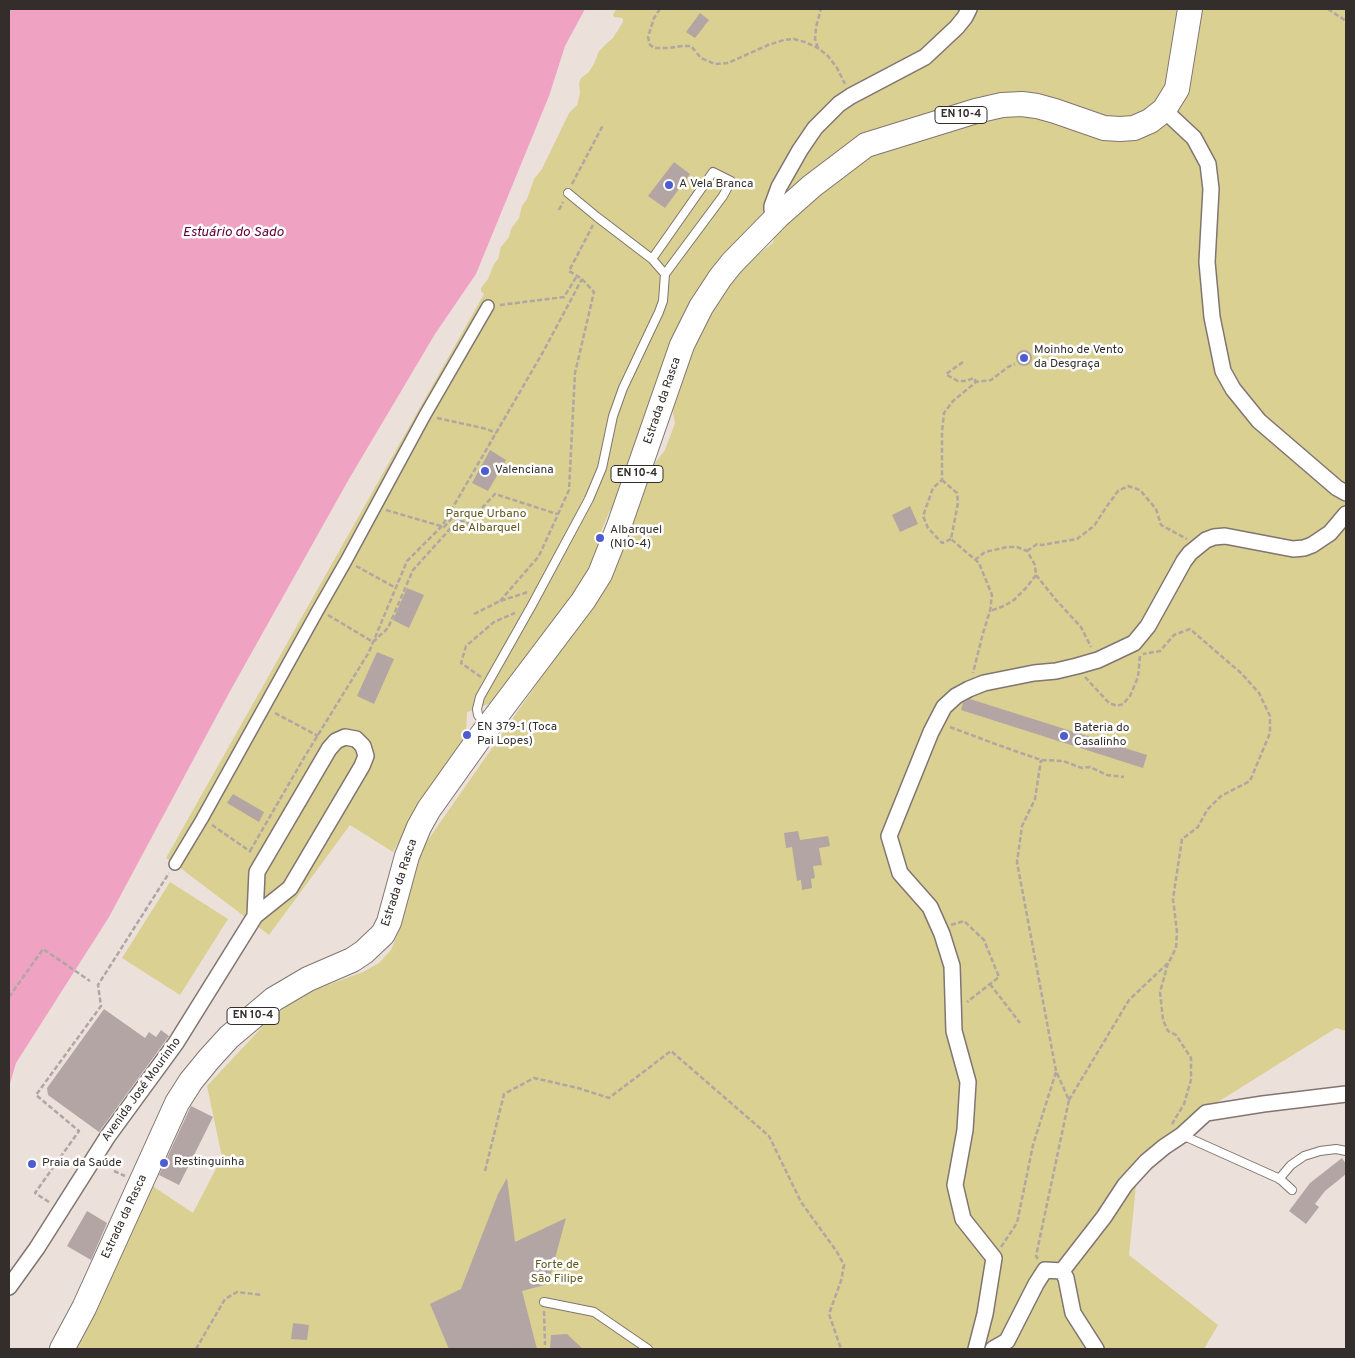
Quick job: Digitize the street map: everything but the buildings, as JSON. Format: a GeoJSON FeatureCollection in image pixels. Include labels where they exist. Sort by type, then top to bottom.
{"type":"FeatureCollection","features":[{"type":"Feature","properties":{"kind":"main road","name":"EN 10-4"},"geometry":{"type":"LineString","coordinates":[[778,216],[812,186],[866,145],[976,111],[1002,105],[1022,104],[1055,111],[1104,128],[1120,130],[1134,128],[1150,121],[1164,110],[1177,89],[1190,9]]}},
{"type":"Feature","properties":{"kind":"main road","name":"Estrada da Rasca"},"geometry":{"type":"LineString","coordinates":[[62,1349],[84,1308],[177,1103],[209,1059],[229,1037],[274,999],[308,979],[352,960],[383,934],[389,922],[407,856],[419,827],[429,810],[487,728],[587,595],[600,574],[614,540],[682,345],[701,307],[732,263],[778,216]]}},
{"type":"Feature","properties":{"kind":"street"},"geometry":{"type":"LineString","coordinates":[[778,216],[772,210],[776,192],[787,170],[815,128],[839,104],[851,96],[925,57],[957,27],[969,9]]}},
{"type":"Feature","properties":{"kind":"street"},"geometry":{"type":"LineString","coordinates":[[1164,110],[1194,138],[1208,164],[1211,189],[1208,262],[1212,317],[1223,371],[1233,389],[1259,421],[1337,488],[1346,493]]}},
{"type":"Feature","properties":{"kind":"street"},"geometry":{"type":"LineString","coordinates":[[175,864],[346,561],[425,415],[488,306]]}},
{"type":"Feature","properties":{"kind":"street"},"geometry":{"type":"LineString","coordinates":[[976,1349],[985,1314],[994,1258],[963,1219],[955,1185],[966,1130],[968,1082],[954,1031],[952,966],[940,929],[930,907],[900,873],[889,836],[931,732],[944,708],[956,696],[968,689],[984,683],[1077,666],[1098,660],[1134,643],[1148,626],[1190,552],[1206,540],[1224,536],[1292,549],[1304,548],[1330,533],[1346,514]]}},
{"type":"Feature","properties":{"kind":"street","name":"Avenida José Mourinho"},"geometry":{"type":"LineString","coordinates":[[9,1287],[37,1248],[108,1136],[176,1043],[256,916],[290,888],[362,766],[366,756],[363,746],[356,739],[345,737],[336,741],[257,872],[256,916]]}},
{"type":"Feature","properties":{"kind":"street"},"geometry":{"type":"LineString","coordinates":[[1062,1271],[1104,1217],[1125,1185],[1146,1162],[1182,1135],[1206,1113],[1346,1094]]}},
{"type":"Feature","properties":{"kind":"street"},"geometry":{"type":"LineString","coordinates":[[993,1349],[1007,1341],[1045,1270],[1062,1271]]}},
{"type":"Feature","properties":{"kind":"street"},"geometry":{"type":"LineString","coordinates":[[1062,1271],[1066,1278],[1073,1313],[1096,1349]]}},
{"type":"Feature","properties":{"kind":"lane"},"geometry":{"type":"LineString","coordinates":[[487,728],[478,715],[477,709],[480,696],[590,499],[602,468],[613,416],[623,388],[661,307],[665,274],[723,196],[731,181],[713,172],[652,259]]}},
{"type":"Feature","properties":{"kind":"lane"},"geometry":{"type":"LineString","coordinates":[[568,193],[652,259],[665,274]]}},
{"type":"Feature","properties":{"kind":"lane"},"geometry":{"type":"LineString","coordinates":[[1182,1135],[1278,1179],[1292,1190]]}},
{"type":"Feature","properties":{"kind":"lane"},"geometry":{"type":"LineString","coordinates":[[1278,1179],[1291,1165],[1304,1156],[1320,1150],[1336,1149],[1346,1151]]}},
{"type":"Feature","properties":{"kind":"lane"},"geometry":{"type":"LineString","coordinates":[[544,1302],[594,1312],[648,1349]]}},
{"type":"Feature","properties":{"kind":"path"},"geometry":{"type":"LineString","coordinates":[[660,9],[654,18],[648,37],[650,45],[655,48],[691,46],[701,58],[715,64],[728,63],[784,40],[800,40],[818,48],[828,56],[837,68],[851,96]]}},
{"type":"Feature","properties":{"kind":"path"},"geometry":{"type":"LineString","coordinates":[[818,48],[815,39],[821,9]]}},
{"type":"Feature","properties":{"kind":"path"},"geometry":{"type":"LineString","coordinates":[[1328,9],[1346,21]]}},
{"type":"Feature","properties":{"kind":"path"},"geometry":{"type":"LineString","coordinates":[[559,210],[603,125]]}},
{"type":"Feature","properties":{"kind":"path"},"geometry":{"type":"LineString","coordinates":[[500,601],[539,556],[569,490],[575,373],[594,292],[582,279],[569,271],[597,217]]}},
{"type":"Feature","properties":{"kind":"path"},"geometry":{"type":"LineString","coordinates":[[488,306],[564,296],[577,276]]}},
{"type":"Feature","properties":{"kind":"path"},"geometry":{"type":"LineString","coordinates":[[202,819],[250,851],[369,652],[407,561],[442,526],[543,352],[582,279]]}},
{"type":"Feature","properties":{"kind":"path"},"geometry":{"type":"LineString","coordinates":[[963,362],[946,374],[958,380],[966,381],[974,378],[976,382]]}},
{"type":"Feature","properties":{"kind":"path"},"geometry":{"type":"LineString","coordinates":[[951,539],[942,543],[928,528],[923,516],[934,488],[942,480],[944,413],[953,401],[976,382],[991,380],[1015,364]]}},
{"type":"Feature","properties":{"kind":"path"},"geometry":{"type":"LineString","coordinates":[[425,415],[488,428],[496,433]]}},
{"type":"Feature","properties":{"kind":"path"},"geometry":{"type":"LineString","coordinates":[[942,480],[957,493],[958,503],[951,539]]}},
{"type":"Feature","properties":{"kind":"path"},"geometry":{"type":"LineString","coordinates":[[1028,552],[1037,544],[1042,545],[1077,539],[1094,526],[1118,491],[1128,486],[1140,490],[1156,509],[1161,525],[1199,545]]}},
{"type":"Feature","properties":{"kind":"path"},"geometry":{"type":"LineString","coordinates":[[375,507],[444,527],[454,516],[467,524],[495,494],[557,514]]}},
{"type":"Feature","properties":{"kind":"path"},"geometry":{"type":"LineString","coordinates":[[374,642],[388,628],[413,570],[459,519]]}},
{"type":"Feature","properties":{"kind":"path"},"geometry":{"type":"LineString","coordinates":[[951,539],[979,563],[992,595],[990,611],[982,633],[968,689]]}},
{"type":"Feature","properties":{"kind":"path"},"geometry":{"type":"LineString","coordinates":[[976,560],[986,552],[1007,547],[1017,547],[1028,552],[1035,565],[1036,575],[1081,627],[1098,660]]}},
{"type":"Feature","properties":{"kind":"path"},"geometry":{"type":"LineString","coordinates":[[346,561],[396,588]]}},
{"type":"Feature","properties":{"kind":"path"},"geometry":{"type":"LineString","coordinates":[[990,611],[1014,600],[1036,575]]}},
{"type":"Feature","properties":{"kind":"path"},"geometry":{"type":"LineString","coordinates":[[474,614],[500,601],[542,587]]}},
{"type":"Feature","properties":{"kind":"path"},"geometry":{"type":"LineString","coordinates":[[488,682],[461,663],[466,646],[494,622],[532,605]]}},
{"type":"Feature","properties":{"kind":"path"},"geometry":{"type":"LineString","coordinates":[[318,610],[374,642]]}},
{"type":"Feature","properties":{"kind":"path"},"geometry":{"type":"LineString","coordinates":[[1077,666],[1081,673],[1109,703],[1117,706],[1123,704],[1130,696],[1138,677],[1140,654],[1160,651],[1174,635],[1190,629],[1241,673],[1260,693],[1270,716],[1270,733],[1250,781],[1221,796],[1207,810],[1198,827],[1182,839],[1173,899],[1177,932],[1176,948],[1169,962],[1160,992],[1163,1020],[1168,1031],[1176,1036],[1191,1058],[1191,1080],[1184,1104],[1165,1136],[1164,1147]]}},
{"type":"Feature","properties":{"kind":"path"},"geometry":{"type":"LineString","coordinates":[[264,707],[318,736]]}},
{"type":"Feature","properties":{"kind":"path"},"geometry":{"type":"LineString","coordinates":[[946,726],[1042,760],[1063,761],[1082,768],[1090,767],[1107,775],[1124,777]]}},
{"type":"Feature","properties":{"kind":"path"},"geometry":{"type":"LineString","coordinates":[[1042,760],[1035,799],[1022,826],[1017,862],[1056,1071],[1069,1100]]}},
{"type":"Feature","properties":{"kind":"path"},"geometry":{"type":"LineString","coordinates":[[61,1210],[35,1193],[79,1131],[36,1095],[101,1006],[98,985],[175,864]]}},
{"type":"Feature","properties":{"kind":"path"},"geometry":{"type":"LineString","coordinates":[[940,929],[964,921],[984,940],[999,977],[954,1011]]}},
{"type":"Feature","properties":{"kind":"path"},"geometry":{"type":"LineString","coordinates":[[9,997],[43,949],[90,981]]}},
{"type":"Feature","properties":{"kind":"path"},"geometry":{"type":"LineString","coordinates":[[1045,1270],[1036,1256],[1069,1100],[1129,1000],[1169,962]]}},
{"type":"Feature","properties":{"kind":"path"},"geometry":{"type":"LineString","coordinates":[[990,984],[1020,1023]]}},
{"type":"Feature","properties":{"kind":"path"},"geometry":{"type":"LineString","coordinates":[[485,1171],[504,1094],[534,1078],[578,1088],[609,1098],[672,1051],[768,1136],[800,1202],[837,1252],[844,1265],[841,1281],[829,1314],[841,1349]]}},
{"type":"Feature","properties":{"kind":"path"},"geometry":{"type":"LineString","coordinates":[[994,1258],[1018,1223],[1033,1144],[1056,1071]]}},
{"type":"Feature","properties":{"kind":"path"},"geometry":{"type":"LineString","coordinates":[[196,1349],[225,1299],[237,1292],[262,1295]]}},
{"type":"Feature","properties":{"kind":"path"},"geometry":{"type":"LineString","coordinates":[[515,1349],[506,1297],[514,1295],[531,1349]]}},
{"type":"Feature","properties":{"kind":"path"},"geometry":{"type":"LineString","coordinates":[[544,1302],[545,1345]]}},
{"type":"Feature","properties":{"kind":"green space"},"geometry":{"type":"Polygon","coordinates":[[[616,9],[1346,9],[1346,1031],[1336,1028],[1189,1120],[1139,1156],[1129,1255],[1218,1325],[1204,1349],[73,1349],[148,1183],[193,1213],[222,1157],[207,1086],[264,1025],[287,1006],[312,991],[363,972],[379,963],[391,950],[400,928],[423,847],[592,605],[644,478],[649,479],[652,467],[665,450],[675,423],[671,404],[708,308],[737,270],[773,243],[784,194],[771,189],[760,222],[703,287],[623,492],[609,512],[599,537],[600,553],[594,565],[494,702],[467,712],[466,737],[427,792],[393,852],[350,825],[269,935],[166,858],[484,294],[481,288],[498,259],[501,247],[509,237],[511,229],[519,218],[522,206],[527,199],[534,179],[542,169],[569,113],[577,105],[581,78],[589,72],[599,51],[613,38],[623,22],[622,18],[614,17],[616,9]]]}},
{"type":"Feature","properties":{"kind":"green space"},"geometry":{"type":"Polygon","coordinates":[[[170,882],[228,919],[180,995],[122,958],[170,882]]]}},
{"type":"Feature","properties":{"kind":"water","name":"Estuário do Sado"},"geometry":{"type":"Polygon","coordinates":[[[9,9],[585,9],[565,46],[549,96],[476,274],[435,334],[349,479],[229,693],[109,917],[16,1063],[9,1087],[9,9]]]}},
{"type":"Feature","properties":{"kind":"place","name":"A Vela Branca"},"geometry":{"type":"Point","coordinates":[669,185]}},
{"type":"Feature","properties":{"kind":"place","name":"Moinho de Vento da Desgraça"},"geometry":{"type":"Point","coordinates":[1024,358]}},
{"type":"Feature","properties":{"kind":"place","name":"Valenciana"},"geometry":{"type":"Point","coordinates":[485,471]}},
{"type":"Feature","properties":{"kind":"place","name":"Albarquel (N10-4)"},"geometry":{"type":"Point","coordinates":[600,538]}},
{"type":"Feature","properties":{"kind":"place","name":"EN 379-1 (Toca Pai Lopes)"},"geometry":{"type":"Point","coordinates":[467,735]}},
{"type":"Feature","properties":{"kind":"place","name":"Bateria do Casalinho"},"geometry":{"type":"Point","coordinates":[1064,736]}},
{"type":"Feature","properties":{"kind":"place","name":"Restinguinha"},"geometry":{"type":"Point","coordinates":[164,1163]}},
{"type":"Feature","properties":{"kind":"place","name":"Praia da Saúde"},"geometry":{"type":"Point","coordinates":[32,1164]}},
{"type":"Feature","properties":{"kind":"park label","name":"Parque Urbano de Albarquel"},"geometry":{"type":"Point","coordinates":[486,522]}},
{"type":"Feature","properties":{"kind":"park label","name":"Forte de São Filipe"},"geometry":{"type":"Point","coordinates":[557,1273]}}]}
